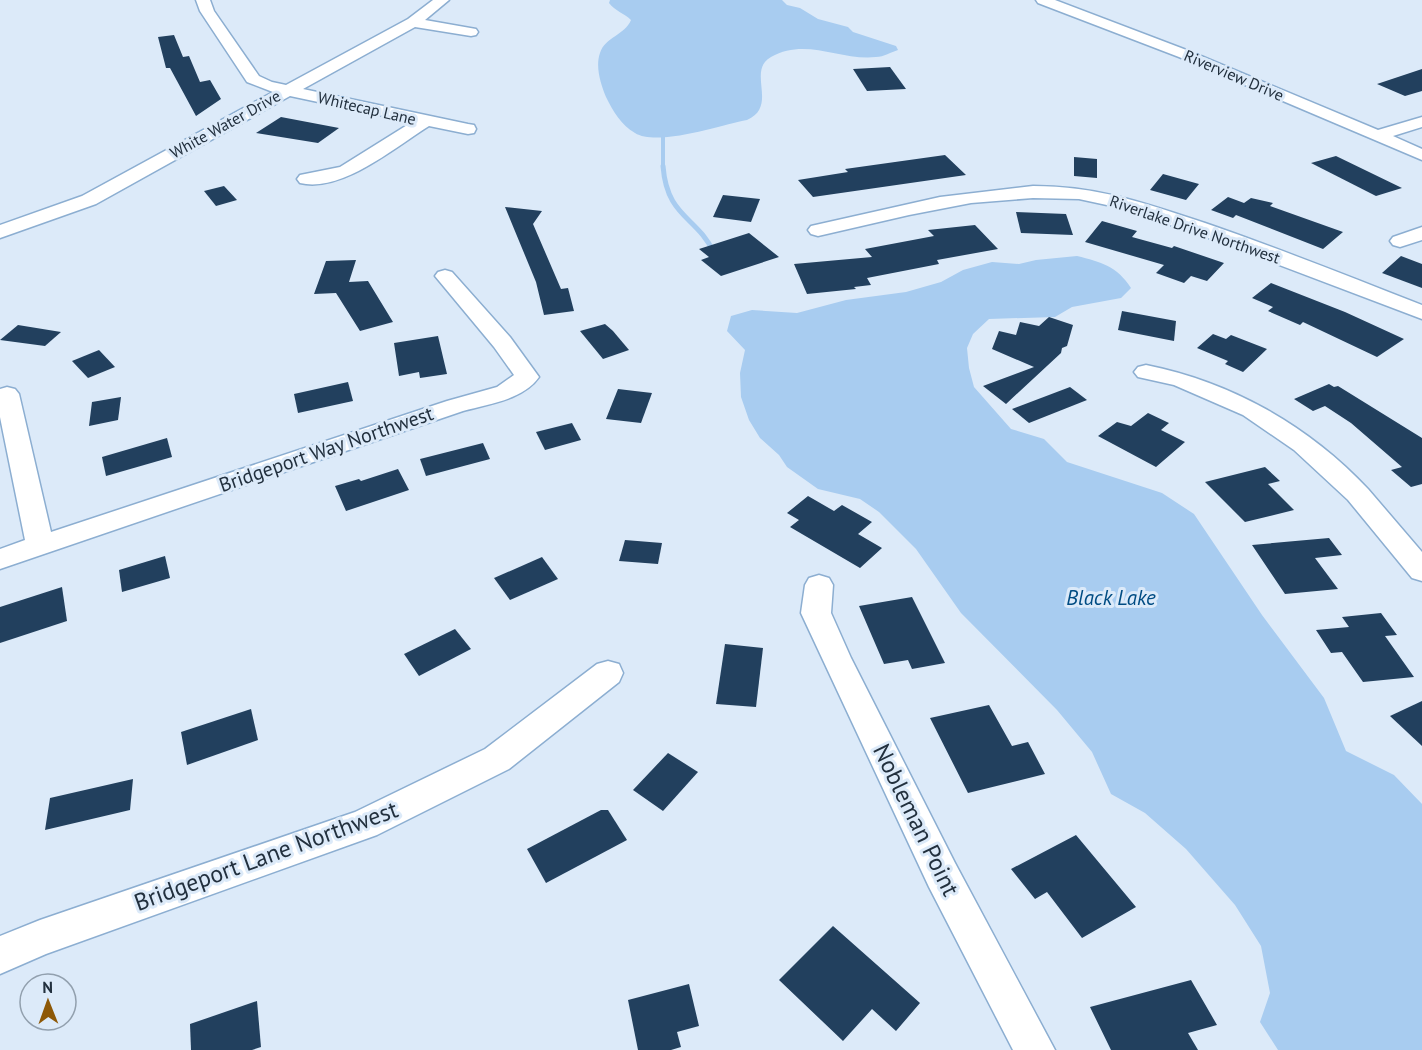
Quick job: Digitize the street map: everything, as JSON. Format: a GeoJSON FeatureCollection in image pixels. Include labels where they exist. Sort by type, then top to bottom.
{"type":"FeatureCollection","features":[{"type":"Feature","properties":{"kind":"street","name":"Whitecap Lane"},"geometry":{"type":"LineString","coordinates":[[203,0],[207,11],[253,79],[267,86],[468,129]]}},
{"type":"Feature","properties":{"kind":"street","name":"White Water Drive"},"geometry":{"type":"LineString","coordinates":[[0,232],[89,200],[413,22],[442,0]]}},
{"type":"Feature","properties":{"kind":"street","name":"Riverview Drive"},"geometry":{"type":"LineString","coordinates":[[1043,0],[1184,54],[1422,155]]}},
{"type":"Feature","properties":{"kind":"street"},"geometry":{"type":"LineString","coordinates":[[413,22],[471,32]]}},
{"type":"Feature","properties":{"kind":"street"},"geometry":{"type":"LineString","coordinates":[[306,179],[327,177],[346,171],[425,120]]}},
{"type":"Feature","properties":{"kind":"street"},"geometry":{"type":"LineString","coordinates":[[1377,136],[1422,122]]}},
{"type":"Feature","properties":{"kind":"street","name":"Riverlake Drive Northwest"},"geometry":{"type":"LineString","coordinates":[[818,230],[919,205],[1000,194],[1066,192],[1113,199],[1244,243],[1422,313]]}},
{"type":"Feature","properties":{"kind":"street"},"geometry":{"type":"LineString","coordinates":[[1400,241],[1422,233]]}},
{"type":"Feature","properties":{"kind":"street","name":"Bridgeport Way Northwest"},"geometry":{"type":"LineString","coordinates":[[0,559],[455,406],[505,392],[527,377],[501,342],[445,276]]}},
{"type":"Feature","properties":{"kind":"street"},"geometry":{"type":"LineString","coordinates":[[1146,372],[1181,378],[1252,410],[1303,444],[1357,494],[1422,571]]}},
{"type":"Feature","properties":{"kind":"street"},"geometry":{"type":"LineString","coordinates":[[7,394],[40,545]]}},
{"type":"Feature","properties":{"kind":"street","name":"Nobleman Point"},"geometry":{"type":"LineString","coordinates":[[819,585],[816,613],[836,658],[942,875],[1035,1050]]}},
{"type":"Feature","properties":{"kind":"street","name":"Bridgeport Lane Northwest"},"geometry":{"type":"LineString","coordinates":[[0,955],[39,938],[365,824],[497,759],[609,673]]}},
{"type":"Feature","properties":{"kind":"water"},"geometry":{"type":"Polygon","coordinates":[[[610,0],[782,0],[787,5],[800,8],[818,19],[848,27],[853,32],[896,46],[898,50],[876,57],[849,56],[810,49],[784,51],[764,63],[761,71],[761,106],[756,114],[747,120],[673,136],[645,137],[630,130],[622,122],[604,92],[598,70],[600,53],[606,43],[624,29],[631,20],[611,6],[610,0]]]}},
{"type":"Feature","properties":{"kind":"water","name":"Black Lake"},"geometry":{"type":"Polygon","coordinates":[[[1077,256],[1108,266],[1131,288],[1121,298],[1072,307],[1055,317],[989,319],[973,334],[967,348],[974,387],[1011,429],[1044,439],[1067,462],[1162,493],[1194,514],[1262,615],[1324,698],[1346,751],[1394,775],[1422,804],[1422,1050],[1278,1050],[1260,1022],[1270,993],[1261,946],[1235,905],[1186,849],[1145,813],[1111,794],[1092,752],[1057,710],[961,613],[916,549],[879,512],[860,499],[818,489],[787,467],[779,455],[760,438],[749,420],[741,397],[740,373],[745,350],[727,331],[731,316],[752,310],[797,313],[846,300],[906,292],[941,282],[963,270],[992,262],[1019,264],[1077,256]]]}},
{"type":"Feature","properties":{"kind":"building"},"geometry":{"type":"Polygon","coordinates":[[[174,35],[183,57],[189,56],[200,82],[210,80],[221,99],[196,116],[170,68],[166,68],[158,37],[174,35]]]}},
{"type":"Feature","properties":{"kind":"building"},"geometry":{"type":"Polygon","coordinates":[[[890,67],[906,89],[867,91],[853,69],[890,67]]]}},
{"type":"Feature","properties":{"kind":"building"},"geometry":{"type":"Polygon","coordinates":[[[1422,69],[1422,91],[1405,96],[1377,84],[1422,69]]]}},
{"type":"Feature","properties":{"kind":"building"},"geometry":{"type":"Polygon","coordinates":[[[281,117],[339,128],[318,143],[256,133],[281,117]]]}},
{"type":"Feature","properties":{"kind":"building"},"geometry":{"type":"Polygon","coordinates":[[[945,155],[966,175],[813,197],[798,180],[848,172],[845,169],[945,155]]]}},
{"type":"Feature","properties":{"kind":"building"},"geometry":{"type":"Polygon","coordinates":[[[1336,156],[1402,188],[1376,196],[1311,163],[1336,156]]]}},
{"type":"Feature","properties":{"kind":"building"},"geometry":{"type":"Polygon","coordinates":[[[1074,157],[1097,159],[1097,178],[1074,176],[1074,157]]]}},
{"type":"Feature","properties":{"kind":"building"},"geometry":{"type":"Polygon","coordinates":[[[1163,174],[1199,184],[1186,200],[1150,190],[1163,174]]]}},
{"type":"Feature","properties":{"kind":"building"},"geometry":{"type":"Polygon","coordinates":[[[224,186],[237,200],[216,206],[204,191],[224,186]]]}},
{"type":"Feature","properties":{"kind":"building"},"geometry":{"type":"Polygon","coordinates":[[[723,195],[760,199],[751,222],[713,217],[723,195]]]}},
{"type":"Feature","properties":{"kind":"building"},"geometry":{"type":"Polygon","coordinates":[[[1228,197],[1244,203],[1251,198],[1273,203],[1270,206],[1343,232],[1323,249],[1236,215],[1233,218],[1211,210],[1228,197]]]}},
{"type":"Feature","properties":{"kind":"building"},"geometry":{"type":"Polygon","coordinates":[[[505,207],[542,211],[533,224],[561,289],[568,288],[574,311],[544,315],[536,282],[505,207]]]}},
{"type":"Feature","properties":{"kind":"building"},"geometry":{"type":"Polygon","coordinates":[[[1016,212],[1066,214],[1073,235],[1021,233],[1016,212]]]}},
{"type":"Feature","properties":{"kind":"building"},"geometry":{"type":"Polygon","coordinates":[[[1102,221],[1137,231],[1132,237],[1172,248],[1174,246],[1224,263],[1207,281],[1191,276],[1184,283],[1156,273],[1164,265],[1085,242],[1102,221]]]}},
{"type":"Feature","properties":{"kind":"building"},"geometry":{"type":"Polygon","coordinates":[[[975,225],[998,249],[937,260],[939,264],[867,278],[871,285],[854,287],[856,289],[807,294],[794,264],[872,257],[865,249],[934,236],[928,230],[975,225]]]}},
{"type":"Feature","properties":{"kind":"building"},"geometry":{"type":"Polygon","coordinates":[[[749,233],[779,257],[721,276],[701,260],[709,257],[699,249],[749,233]]]}},
{"type":"Feature","properties":{"kind":"building"},"geometry":{"type":"Polygon","coordinates":[[[1401,256],[1422,264],[1422,288],[1382,273],[1401,256]]]}},
{"type":"Feature","properties":{"kind":"building"},"geometry":{"type":"Polygon","coordinates":[[[356,260],[349,282],[368,281],[393,322],[360,331],[336,293],[314,294],[326,261],[356,260]]]}},
{"type":"Feature","properties":{"kind":"building"},"geometry":{"type":"Polygon","coordinates":[[[1271,283],[1345,312],[1404,339],[1377,357],[1303,322],[1300,325],[1268,311],[1273,307],[1252,298],[1271,283]]]}},
{"type":"Feature","properties":{"kind":"building"},"geometry":{"type":"Polygon","coordinates":[[[1122,311],[1176,321],[1174,341],[1118,330],[1122,311]]]}},
{"type":"Feature","properties":{"kind":"building"},"geometry":{"type":"Polygon","coordinates":[[[1049,317],[1073,325],[1067,346],[1062,348],[1061,353],[1006,404],[983,386],[1034,367],[992,349],[999,331],[1016,335],[1020,322],[1039,326],[1049,317]]]}},
{"type":"Feature","properties":{"kind":"building"},"geometry":{"type":"Polygon","coordinates":[[[605,324],[629,350],[603,359],[580,331],[605,324]]]}},
{"type":"Feature","properties":{"kind":"building"},"geometry":{"type":"Polygon","coordinates":[[[18,325],[61,332],[45,346],[0,340],[18,325]]]}},
{"type":"Feature","properties":{"kind":"building"},"geometry":{"type":"Polygon","coordinates":[[[1213,334],[1226,339],[1231,335],[1267,349],[1243,372],[1225,364],[1228,361],[1197,348],[1213,334]]]}},
{"type":"Feature","properties":{"kind":"building"},"geometry":{"type":"Polygon","coordinates":[[[438,336],[447,374],[420,378],[419,372],[399,376],[394,343],[438,336]]]}},
{"type":"Feature","properties":{"kind":"building"},"geometry":{"type":"Polygon","coordinates":[[[99,350],[115,367],[88,378],[72,361],[99,350]]]}},
{"type":"Feature","properties":{"kind":"building"},"geometry":{"type":"Polygon","coordinates":[[[348,382],[353,401],[298,413],[294,394],[348,382]]]}},
{"type":"Feature","properties":{"kind":"building"},"geometry":{"type":"Polygon","coordinates":[[[1329,384],[1334,387],[1338,386],[1422,438],[1422,484],[1411,487],[1391,470],[1402,467],[1351,423],[1325,406],[1313,411],[1294,399],[1329,384]]]}},
{"type":"Feature","properties":{"kind":"building"},"geometry":{"type":"Polygon","coordinates":[[[1070,387],[1087,400],[1029,423],[1012,409],[1070,387]]]}},
{"type":"Feature","properties":{"kind":"building"},"geometry":{"type":"Polygon","coordinates":[[[618,389],[652,393],[641,423],[606,419],[618,389]]]}},
{"type":"Feature","properties":{"kind":"building"},"geometry":{"type":"Polygon","coordinates":[[[121,397],[118,420],[89,426],[92,402],[121,397]]]}},
{"type":"Feature","properties":{"kind":"building"},"geometry":{"type":"Polygon","coordinates":[[[1148,413],[1169,423],[1161,430],[1185,442],[1156,467],[1098,436],[1117,422],[1131,426],[1148,413]]]}},
{"type":"Feature","properties":{"kind":"building"},"geometry":{"type":"Polygon","coordinates":[[[572,423],[581,440],[545,450],[536,432],[572,423]]]}},
{"type":"Feature","properties":{"kind":"building"},"geometry":{"type":"Polygon","coordinates":[[[167,438],[172,457],[106,476],[102,457],[167,438]]]}},
{"type":"Feature","properties":{"kind":"building"},"geometry":{"type":"Polygon","coordinates":[[[483,443],[490,459],[426,476],[420,459],[483,443]]]}},
{"type":"Feature","properties":{"kind":"building"},"geometry":{"type":"Polygon","coordinates":[[[1265,467],[1280,481],[1268,484],[1294,510],[1245,522],[1205,482],[1265,467]]]}},
{"type":"Feature","properties":{"kind":"building"},"geometry":{"type":"Polygon","coordinates":[[[398,469],[409,490],[346,511],[335,486],[359,479],[361,481],[398,469]]]}},
{"type":"Feature","properties":{"kind":"building"},"geometry":{"type":"Polygon","coordinates":[[[808,496],[834,511],[842,505],[872,522],[858,534],[882,548],[860,568],[790,527],[799,520],[787,513],[808,496]]]}},
{"type":"Feature","properties":{"kind":"building"},"geometry":{"type":"Polygon","coordinates":[[[1329,538],[1342,555],[1315,558],[1338,589],[1285,594],[1252,545],[1329,538]]]}},
{"type":"Feature","properties":{"kind":"building"},"geometry":{"type":"Polygon","coordinates":[[[625,540],[662,543],[658,564],[619,561],[625,540]]]}},
{"type":"Feature","properties":{"kind":"building"},"geometry":{"type":"Polygon","coordinates":[[[165,556],[170,578],[122,592],[119,570],[165,556]]]}},
{"type":"Feature","properties":{"kind":"building"},"geometry":{"type":"Polygon","coordinates":[[[542,557],[558,579],[510,600],[494,578],[542,557]]]}},
{"type":"Feature","properties":{"kind":"building"},"geometry":{"type":"Polygon","coordinates":[[[62,587],[67,621],[0,643],[0,607],[62,587]]]}},
{"type":"Feature","properties":{"kind":"building"},"geometry":{"type":"Polygon","coordinates":[[[912,597],[945,663],[912,669],[908,660],[884,664],[859,606],[912,597]]]}},
{"type":"Feature","properties":{"kind":"building"},"geometry":{"type":"Polygon","coordinates":[[[1381,613],[1397,635],[1385,636],[1414,677],[1363,682],[1342,652],[1331,653],[1316,630],[1349,627],[1342,617],[1381,613]]]}},
{"type":"Feature","properties":{"kind":"building"},"geometry":{"type":"Polygon","coordinates":[[[455,629],[471,649],[419,676],[404,654],[455,629]]]}},
{"type":"Feature","properties":{"kind":"building"},"geometry":{"type":"Polygon","coordinates":[[[725,644],[763,648],[756,707],[716,704],[725,644]]]}},
{"type":"Feature","properties":{"kind":"building"},"geometry":{"type":"Polygon","coordinates":[[[1422,701],[1422,746],[1390,716],[1422,701]]]}},
{"type":"Feature","properties":{"kind":"building"},"geometry":{"type":"Polygon","coordinates":[[[989,705],[1012,746],[1028,742],[1045,774],[968,793],[930,718],[989,705]]]}},
{"type":"Feature","properties":{"kind":"building"},"geometry":{"type":"Polygon","coordinates":[[[251,709],[258,740],[187,765],[181,732],[251,709]]]}},
{"type":"Feature","properties":{"kind":"building"},"geometry":{"type":"Polygon","coordinates":[[[668,753],[698,772],[663,811],[633,790],[668,753]]]}},
{"type":"Feature","properties":{"kind":"building"},"geometry":{"type":"Polygon","coordinates":[[[133,779],[130,810],[45,830],[50,798],[133,779]]]}},
{"type":"Feature","properties":{"kind":"building"},"geometry":{"type":"Polygon","coordinates":[[[601,810],[608,810],[627,840],[546,883],[527,849],[601,810]]]}},
{"type":"Feature","properties":{"kind":"building"},"geometry":{"type":"Polygon","coordinates":[[[1076,835],[1136,907],[1082,938],[1047,892],[1035,899],[1011,869],[1076,835]]]}},
{"type":"Feature","properties":{"kind":"building"},"geometry":{"type":"Polygon","coordinates":[[[833,926],[920,1003],[896,1031],[872,1009],[843,1041],[779,980],[833,926]]]}},
{"type":"Feature","properties":{"kind":"building"},"geometry":{"type":"Polygon","coordinates":[[[1191,980],[1217,1025],[1188,1033],[1198,1050],[1111,1050],[1090,1007],[1191,980]]]}},
{"type":"Feature","properties":{"kind":"building"},"geometry":{"type":"Polygon","coordinates":[[[689,984],[699,1026],[677,1032],[681,1047],[671,1050],[638,1050],[628,1000],[689,984]]]}},
{"type":"Feature","properties":{"kind":"building"},"geometry":{"type":"Polygon","coordinates":[[[257,1001],[261,1047],[252,1050],[191,1050],[190,1024],[257,1001]]]}},
{"type":"Feature","properties":{"kind":"waterway"},"geometry":{"type":"LineString","coordinates":[[663,137],[663,166]]}},
{"type":"Feature","properties":{"kind":"waterway"},"geometry":{"type":"LineString","coordinates":[[663,166],[670,196],[676,207],[699,231],[714,253]]}}]}
